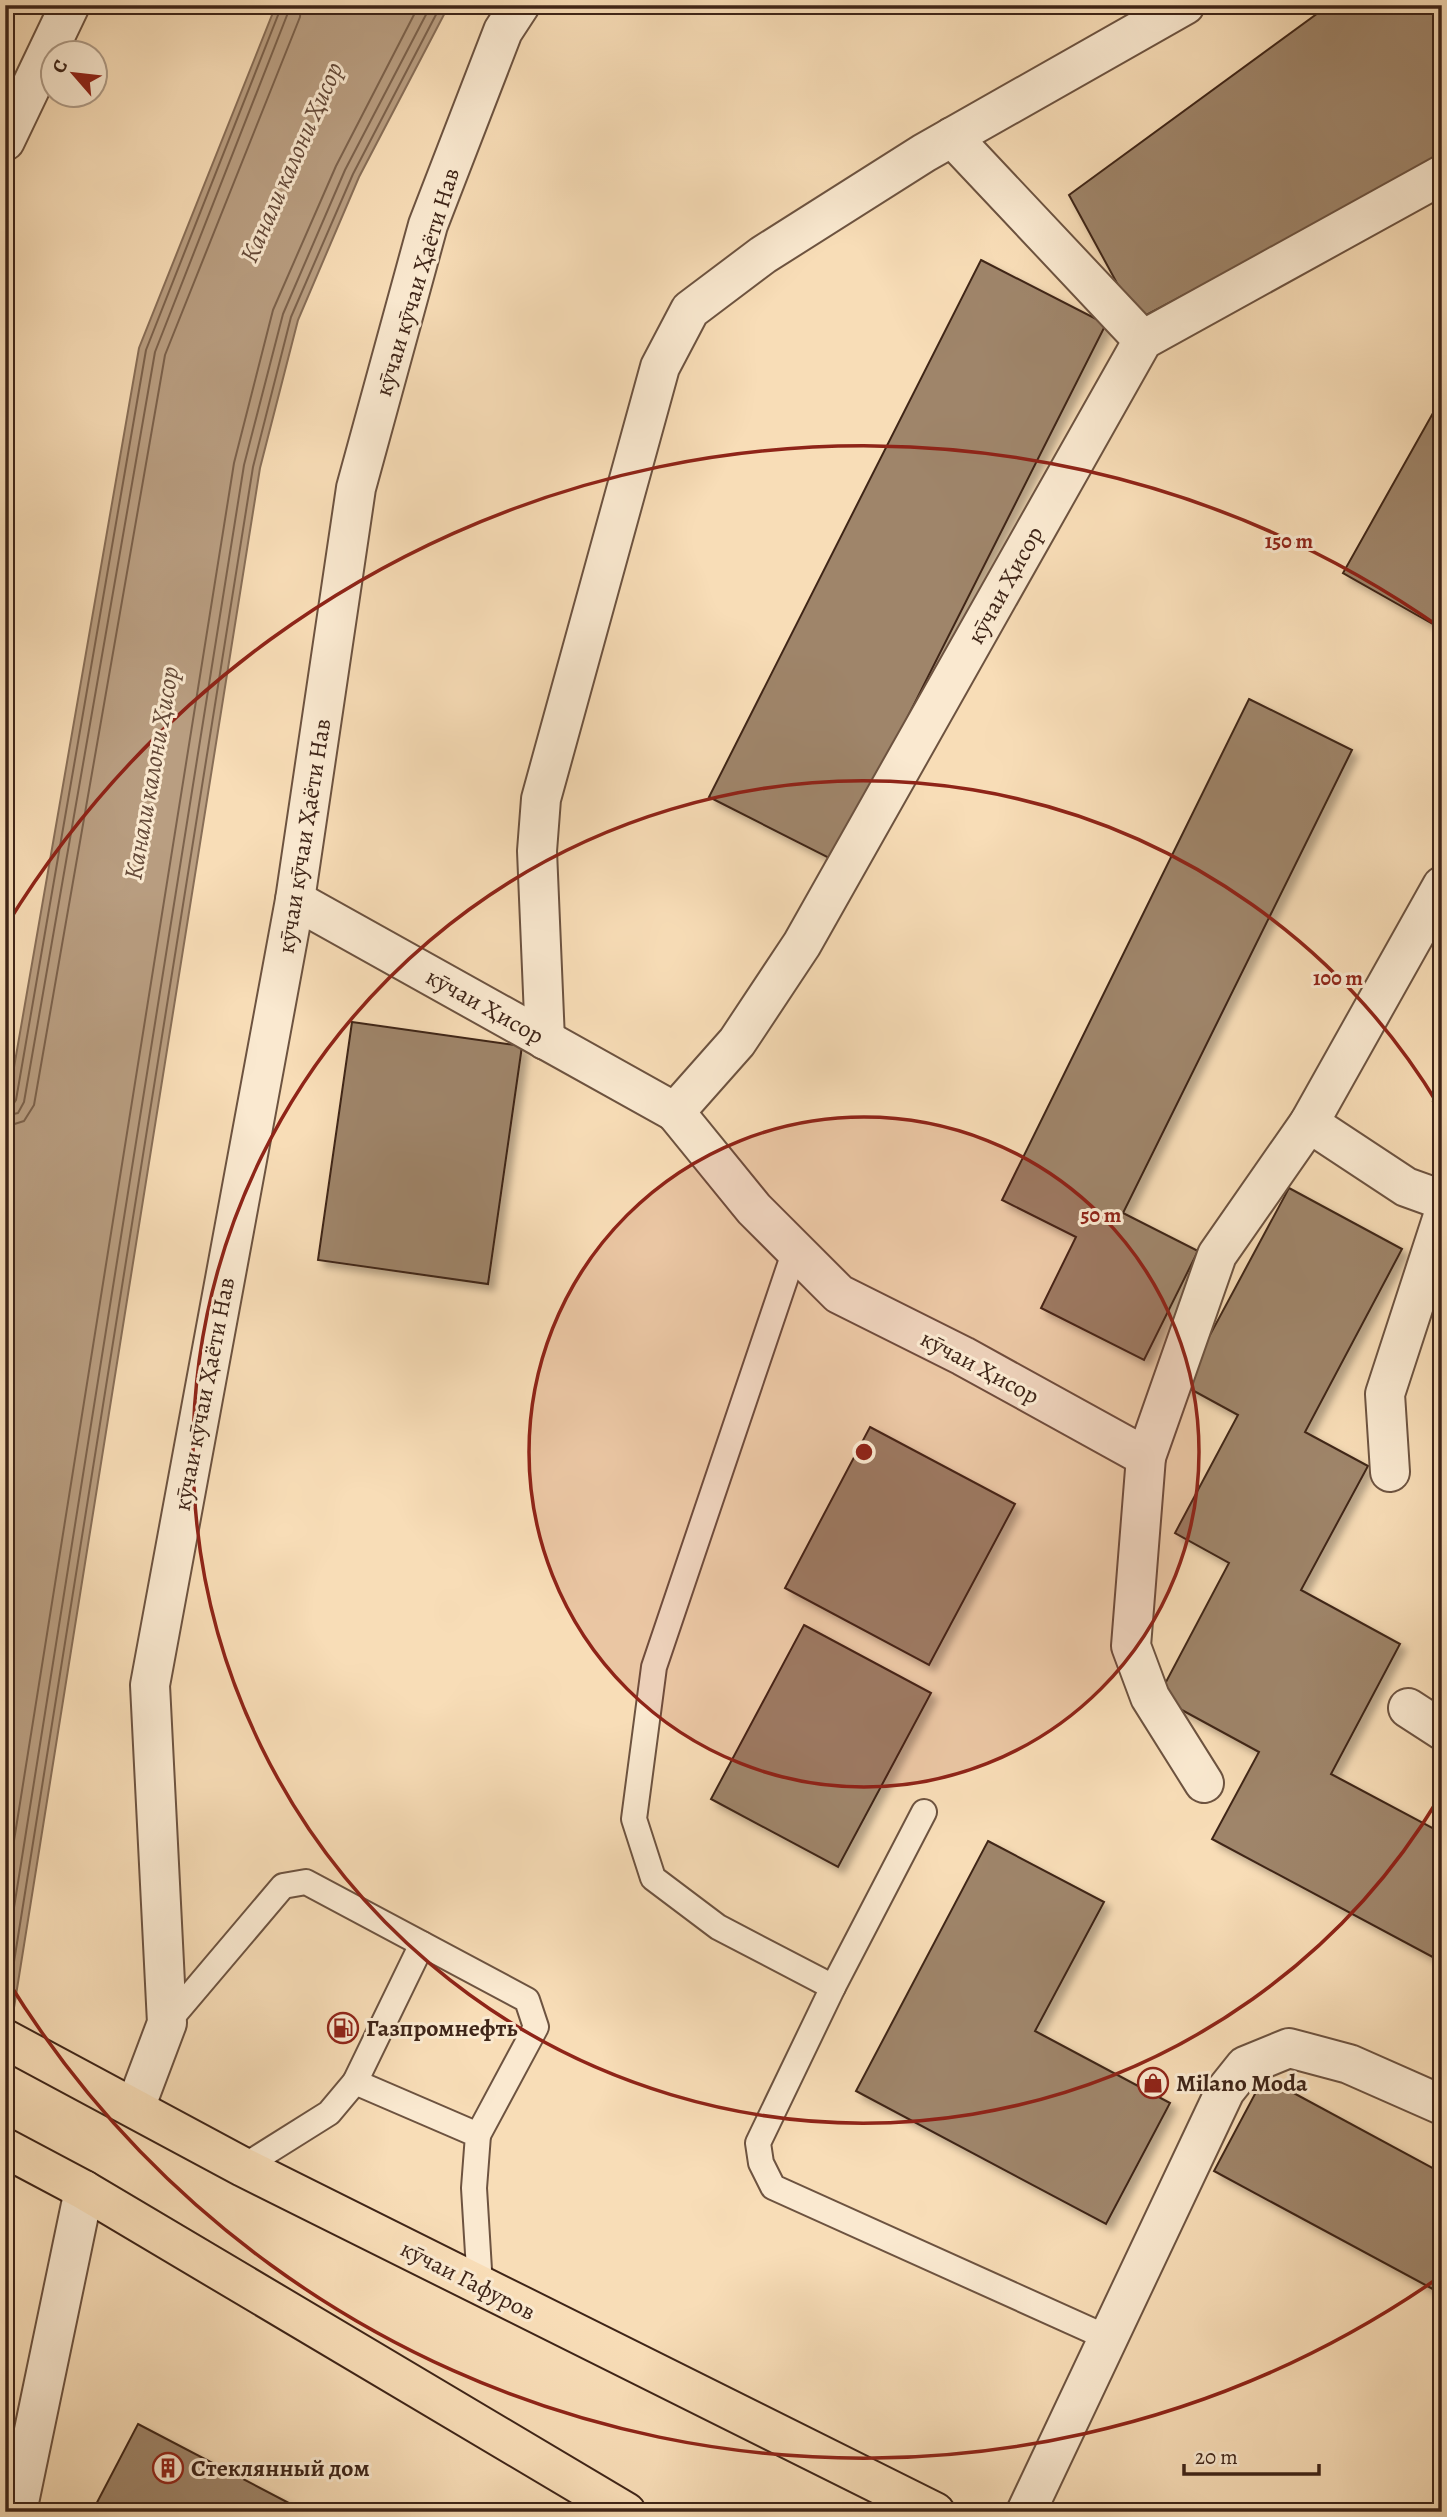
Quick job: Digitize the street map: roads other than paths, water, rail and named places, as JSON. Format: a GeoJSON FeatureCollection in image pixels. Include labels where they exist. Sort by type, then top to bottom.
{"type":"FeatureCollection","features":[{"type":"Feature","properties":{"kind":"main road","name":"кӯчаи Гафуров"},"geometry":{"type":"LineString","coordinates":[[5,2039],[243,2167],[935,2512]]}},
{"type":"Feature","properties":{"kind":"main road"},"geometry":{"type":"LineString","coordinates":[[5,2148],[75,2185],[626,2512]]}},
{"type":"Feature","properties":{"kind":"street"},"geometry":{"type":"LineString","coordinates":[[5,141],[70,5]]}},
{"type":"Feature","properties":{"kind":"street","name":"кӯчаи кӯчаи Ҳаёти Нав"},"geometry":{"type":"LineString","coordinates":[[167,2023],[150,1685],[295,900],[356,488],[428,225],[503,31],[520,5]]}},
{"type":"Feature","properties":{"kind":"street"},"geometry":{"type":"LineString","coordinates":[[545,1040],[537,851],[541,799],[660,367],[690,310],[763,255],[952,137],[1185,5]]}},
{"type":"Feature","properties":{"kind":"street"},"geometry":{"type":"LineString","coordinates":[[952,137],[1143,340],[1442,175]]}},
{"type":"Feature","properties":{"kind":"street","name":"кӯчаи Ҳисор"},"geometry":{"type":"LineString","coordinates":[[675,1112],[737,1042],[802,944],[1143,340]]}},
{"type":"Feature","properties":{"kind":"street"},"geometry":{"type":"LineString","coordinates":[[1204,1783],[1150,1697],[1131,1646],[1146,1457],[1217,1255],[1309,1123],[1442,886]]}},
{"type":"Feature","properties":{"kind":"street","name":"кӯчаи Ҳисор"},"geometry":{"type":"LineString","coordinates":[[295,900],[675,1112],[754,1209],[839,1294],[963,1356],[1146,1457]]}},
{"type":"Feature","properties":{"kind":"street"},"geometry":{"type":"LineString","coordinates":[[1309,1123],[1406,1187],[1442,1200]]}},
{"type":"Feature","properties":{"kind":"street"},"geometry":{"type":"LineString","coordinates":[[1390,1472],[1385,1394],[1442,1219]]}},
{"type":"Feature","properties":{"kind":"street"},"geometry":{"type":"LineString","coordinates":[[1408,1708],[1442,1730]]}},
{"type":"Feature","properties":{"kind":"street"},"geometry":{"type":"LineString","coordinates":[[121,2101],[167,2023]]}},
{"type":"Feature","properties":{"kind":"street"},"geometry":{"type":"LineString","coordinates":[[1026,2512],[1225,2091],[1245,2066],[1289,2048],[1349,2063],[1442,2105]]}},
{"type":"Feature","properties":{"kind":"street"},"geometry":{"type":"LineString","coordinates":[[16,2512],[75,2185]]}},
{"type":"Feature","properties":{"kind":"lane"},"geometry":{"type":"LineString","coordinates":[[795,1250],[654,1667],[634,1819],[653,1878],[718,1927],[832,1987]]}},
{"type":"Feature","properties":{"kind":"lane"},"geometry":{"type":"LineString","coordinates":[[924,1812],[832,1987],[758,2143],[761,2163],[773,2187],[1108,2338]]}},
{"type":"Feature","properties":{"kind":"lane"},"geometry":{"type":"LineString","coordinates":[[167,2023],[283,1886],[306,1882],[527,2000],[536,2027],[478,2135],[474,2188],[480,2286]]}},
{"type":"Feature","properties":{"kind":"lane"},"geometry":{"type":"LineString","coordinates":[[243,2167],[329,2113],[355,2082],[422,1944]]}},
{"type":"Feature","properties":{"kind":"lane"},"geometry":{"type":"LineString","coordinates":[[355,2082],[478,2135]]}},
{"type":"Feature","properties":{"kind":"water","name":"Канали калони Ҳисор"},"geometry":{"type":"Polygon","coordinates":[[[276,5],[449,5],[359,177],[298,320],[260,468],[5,2064],[5,1119],[139,348],[276,5]]]}},
{"type":"Feature","properties":{"kind":"place","name":"Газпромнефть"},"geometry":{"type":"Point","coordinates":[343,2028]}},
{"type":"Feature","properties":{"kind":"place","name":"Milano Moda"},"geometry":{"type":"Point","coordinates":[1153,2083]}},
{"type":"Feature","properties":{"kind":"place","name":"Стеклянный дом"},"geometry":{"type":"Point","coordinates":[168,2468]}}]}
